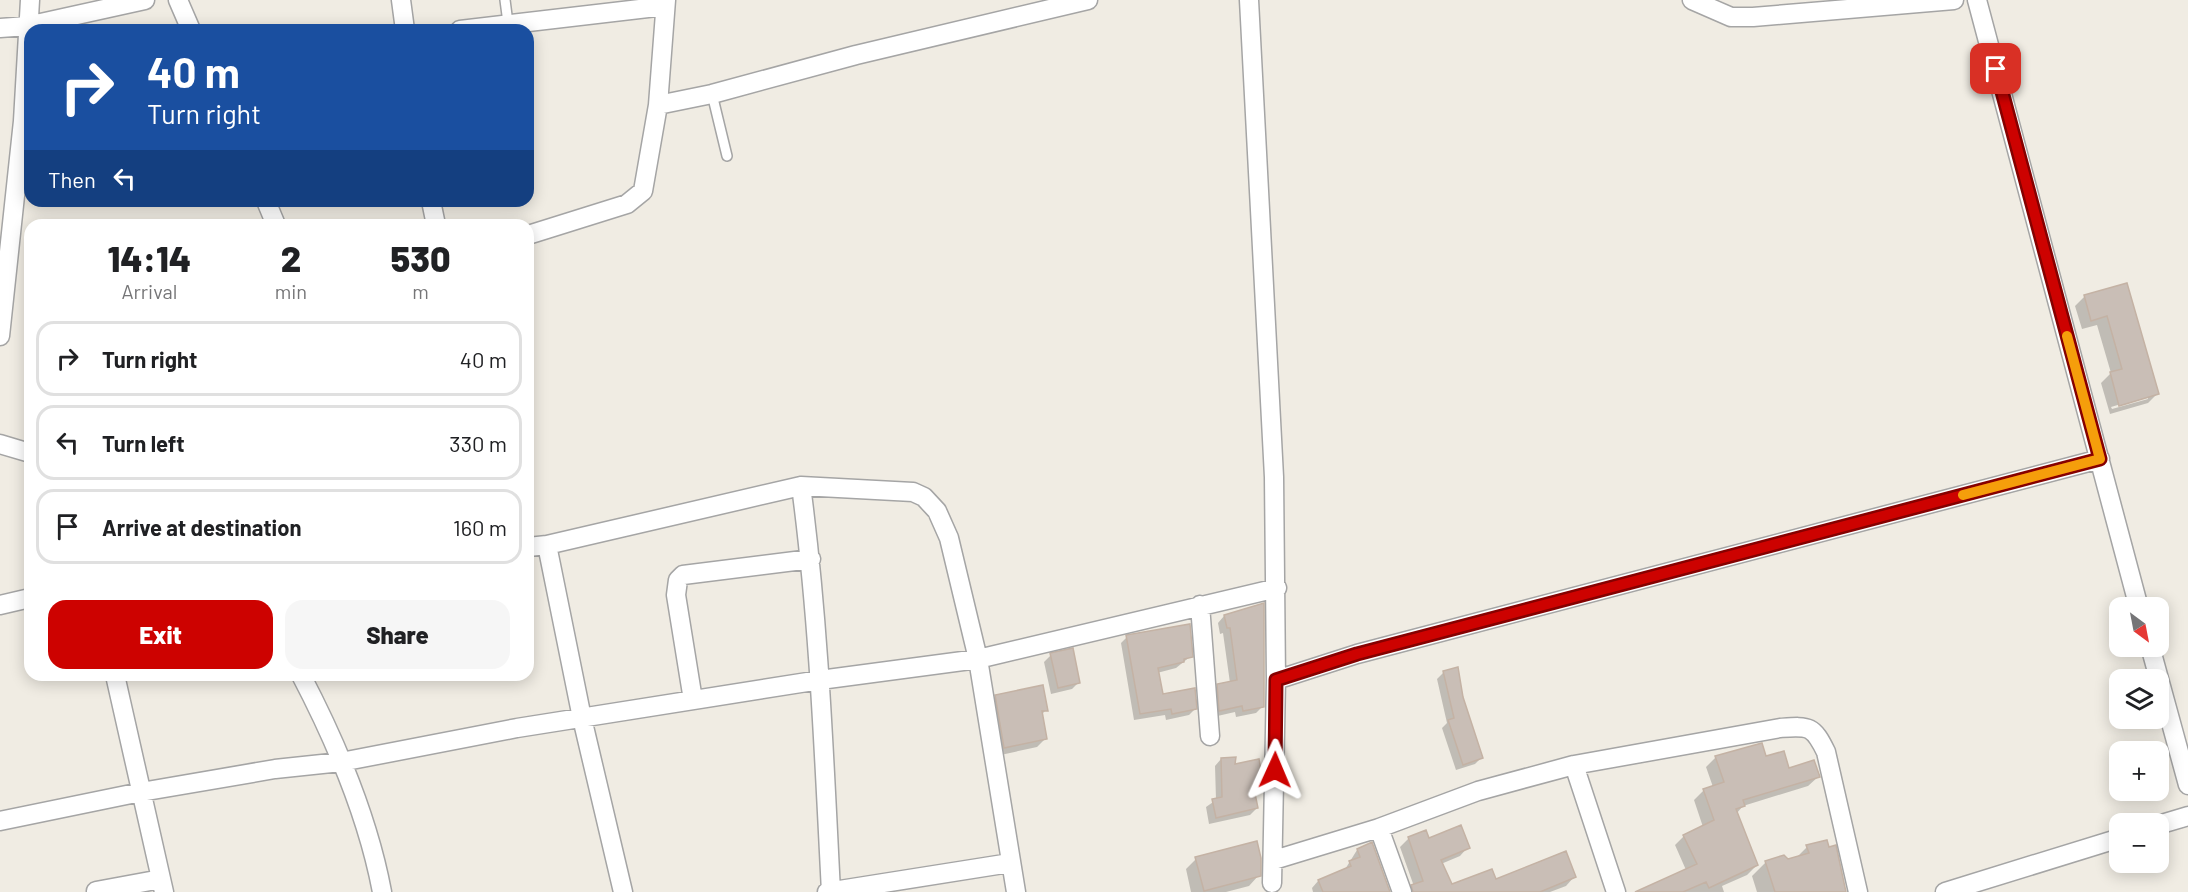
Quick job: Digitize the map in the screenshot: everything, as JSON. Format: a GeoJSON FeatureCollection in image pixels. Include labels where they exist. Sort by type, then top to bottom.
{"type":"FeatureCollection","features":[{"type":"Feature","properties":{"kind":"street"},"geometry":{"type":"LineString","coordinates":[[27,24],[30,0]]}},
{"type":"Feature","properties":{"kind":"street"},"geometry":{"type":"LineString","coordinates":[[36,24],[145,0]]}},
{"type":"Feature","properties":{"kind":"street"},"geometry":{"type":"LineString","coordinates":[[178,0],[188,24]]}},
{"type":"Feature","properties":{"kind":"street"},"geometry":{"type":"LineString","coordinates":[[401,0],[404,24]]}},
{"type":"Feature","properties":{"kind":"street"},"geometry":{"type":"LineString","coordinates":[[658,105],[712,94],[856,55],[1088,0]]}},
{"type":"Feature","properties":{"kind":"street"},"geometry":{"type":"LineString","coordinates":[[1249,0],[1274,477],[1277,588],[1273,889]]}},
{"type":"Feature","properties":{"kind":"street"},"geometry":{"type":"LineString","coordinates":[[1692,0],[1731,17],[1754,17],[1954,0]]}},
{"type":"Feature","properties":{"kind":"street"},"geometry":{"type":"LineString","coordinates":[[1977,0],[2136,597]]}},
{"type":"Feature","properties":{"kind":"street"},"geometry":{"type":"LineString","coordinates":[[496,24],[665,3],[658,105],[647,176],[638,197],[627,204],[534,233]]}},
{"type":"Feature","properties":{"kind":"street"},"geometry":{"type":"LineString","coordinates":[[0,28],[24,26]]}},
{"type":"Feature","properties":{"kind":"street"},"geometry":{"type":"LineString","coordinates":[[0,336],[6,217],[24,130]]}},
{"type":"Feature","properties":{"kind":"street"},"geometry":{"type":"LineString","coordinates":[[0,444],[24,451]]}},
{"type":"Feature","properties":{"kind":"street"},"geometry":{"type":"LineString","coordinates":[[1276,680],[1357,654],[2100,459]]}},
{"type":"Feature","properties":{"kind":"street"},"geometry":{"type":"LineString","coordinates":[[801,486],[811,559],[820,680],[830,892],[1010,863]]}},
{"type":"Feature","properties":{"kind":"street"},"geometry":{"type":"LineString","coordinates":[[534,546],[801,486],[913,492],[924,497],[937,511],[949,538],[978,659],[1016,892]]}},
{"type":"Feature","properties":{"kind":"street"},"geometry":{"type":"LineString","coordinates":[[547,545],[582,718],[623,892]]}},
{"type":"Feature","properties":{"kind":"street"},"geometry":{"type":"LineString","coordinates":[[693,700],[676,595],[678,580],[683,575],[811,559]]}},
{"type":"Feature","properties":{"kind":"street"},"geometry":{"type":"LineString","coordinates":[[0,821],[141,792],[275,769],[341,762],[441,741],[820,680],[978,659],[1277,588]]}},
{"type":"Feature","properties":{"kind":"street"},"geometry":{"type":"LineString","coordinates":[[0,605],[24,599]]}},
{"type":"Feature","properties":{"kind":"street"},"geometry":{"type":"LineString","coordinates":[[1200,606],[1210,736]]}},
{"type":"Feature","properties":{"kind":"street"},"geometry":{"type":"LineString","coordinates":[[2153,657],[2188,785]]}},
{"type":"Feature","properties":{"kind":"street"},"geometry":{"type":"LineString","coordinates":[[96,891],[163,885],[115,681]]}},
{"type":"Feature","properties":{"kind":"street"},"geometry":{"type":"LineString","coordinates":[[304,681],[341,762],[371,841],[382,892]]}},
{"type":"Feature","properties":{"kind":"street"},"geometry":{"type":"LineString","coordinates":[[1274,860],[1379,828],[1478,790],[1574,765],[1780,728],[1806,726],[1816,733],[1830,763],[1858,892]]}},
{"type":"Feature","properties":{"kind":"street"},"geometry":{"type":"LineString","coordinates":[[1574,765],[1616,892]]}},
{"type":"Feature","properties":{"kind":"street"},"geometry":{"type":"LineString","coordinates":[[2169,822],[2188,816]]}},
{"type":"Feature","properties":{"kind":"street"},"geometry":{"type":"LineString","coordinates":[[1379,828],[1402,892]]}},
{"type":"Feature","properties":{"kind":"street"},"geometry":{"type":"LineString","coordinates":[[1945,892],[2109,841]]}},
{"type":"Feature","properties":{"kind":"lane"},"geometry":{"type":"LineString","coordinates":[[505,0],[508,22]]}},
{"type":"Feature","properties":{"kind":"lane"},"geometry":{"type":"LineString","coordinates":[[712,94],[727,156]]}},
{"type":"Feature","properties":{"kind":"building"},"geometry":{"type":"Polygon","coordinates":[[[2127,283],[2159,394],[2119,406],[2110,372],[2122,369],[2107,316],[2091,321],[2084,295],[2127,283]]]}},
{"type":"Feature","properties":{"kind":"building"},"geometry":{"type":"Polygon","coordinates":[[[1264,603],[1264,707],[1243,711],[1242,706],[1219,711],[1217,684],[1237,680],[1230,628],[1227,628],[1224,615],[1264,603]]]}},
{"type":"Feature","properties":{"kind":"building"},"geometry":{"type":"Polygon","coordinates":[[[1190,624],[1193,657],[1184,659],[1184,662],[1158,668],[1163,694],[1195,688],[1197,709],[1172,714],[1171,709],[1140,714],[1126,635],[1190,624]]]}},
{"type":"Feature","properties":{"kind":"building"},"geometry":{"type":"Polygon","coordinates":[[[1073,648],[1080,683],[1058,688],[1050,653],[1073,648]]]}},
{"type":"Feature","properties":{"kind":"building"},"geometry":{"type":"Polygon","coordinates":[[[1458,667],[1463,697],[1483,758],[1463,765],[1448,720],[1454,718],[1443,671],[1458,667]]]}},
{"type":"Feature","properties":{"kind":"building"},"geometry":{"type":"Polygon","coordinates":[[[1043,685],[1048,711],[1042,711],[1047,739],[1004,748],[995,695],[1043,685]]]}},
{"type":"Feature","properties":{"kind":"building"},"geometry":{"type":"Polygon","coordinates":[[[1762,743],[1766,756],[1784,751],[1789,768],[1814,760],[1820,777],[1743,800],[1745,806],[1736,809],[1758,865],[1709,888],[1706,882],[1683,892],[1635,892],[1697,864],[1683,835],[1714,820],[1703,789],[1724,782],[1715,756],[1762,743]]]}},
{"type":"Feature","properties":{"kind":"building"},"geometry":{"type":"Polygon","coordinates":[[[1236,757],[1235,764],[1259,759],[1263,782],[1253,784],[1258,808],[1216,818],[1212,799],[1222,797],[1221,758],[1236,757]]]}},
{"type":"Feature","properties":{"kind":"building"},"geometry":{"type":"Polygon","coordinates":[[[1461,825],[1470,848],[1441,860],[1452,884],[1492,869],[1496,879],[1566,851],[1576,877],[1540,892],[1413,892],[1411,885],[1423,881],[1408,837],[1426,830],[1429,838],[1461,825]]]}},
{"type":"Feature","properties":{"kind":"building"},"geometry":{"type":"Polygon","coordinates":[[[1827,840],[1829,847],[1836,845],[1846,892],[1775,892],[1765,861],[1784,855],[1788,859],[1809,853],[1806,845],[1827,840]]]}},
{"type":"Feature","properties":{"kind":"building"},"geometry":{"type":"Polygon","coordinates":[[[1257,841],[1261,858],[1261,876],[1204,891],[1195,857],[1257,841]]]}},
{"type":"Feature","properties":{"kind":"building"},"geometry":{"type":"Polygon","coordinates":[[[1372,842],[1390,892],[1323,892],[1318,880],[1351,866],[1349,861],[1360,857],[1357,849],[1372,842]]]}},
{"type":"Feature","properties":{"kind":"slow traffic"},"geometry":{"type":"LineString","coordinates":[[1963,495],[2100,459],[2067,336]]}},
{"type":"Feature","properties":{"kind":"route"},"geometry":{"type":"LineString","coordinates":[[1275,770],[1276,680],[1357,654],[2100,459],[1996,69]]}}]}
